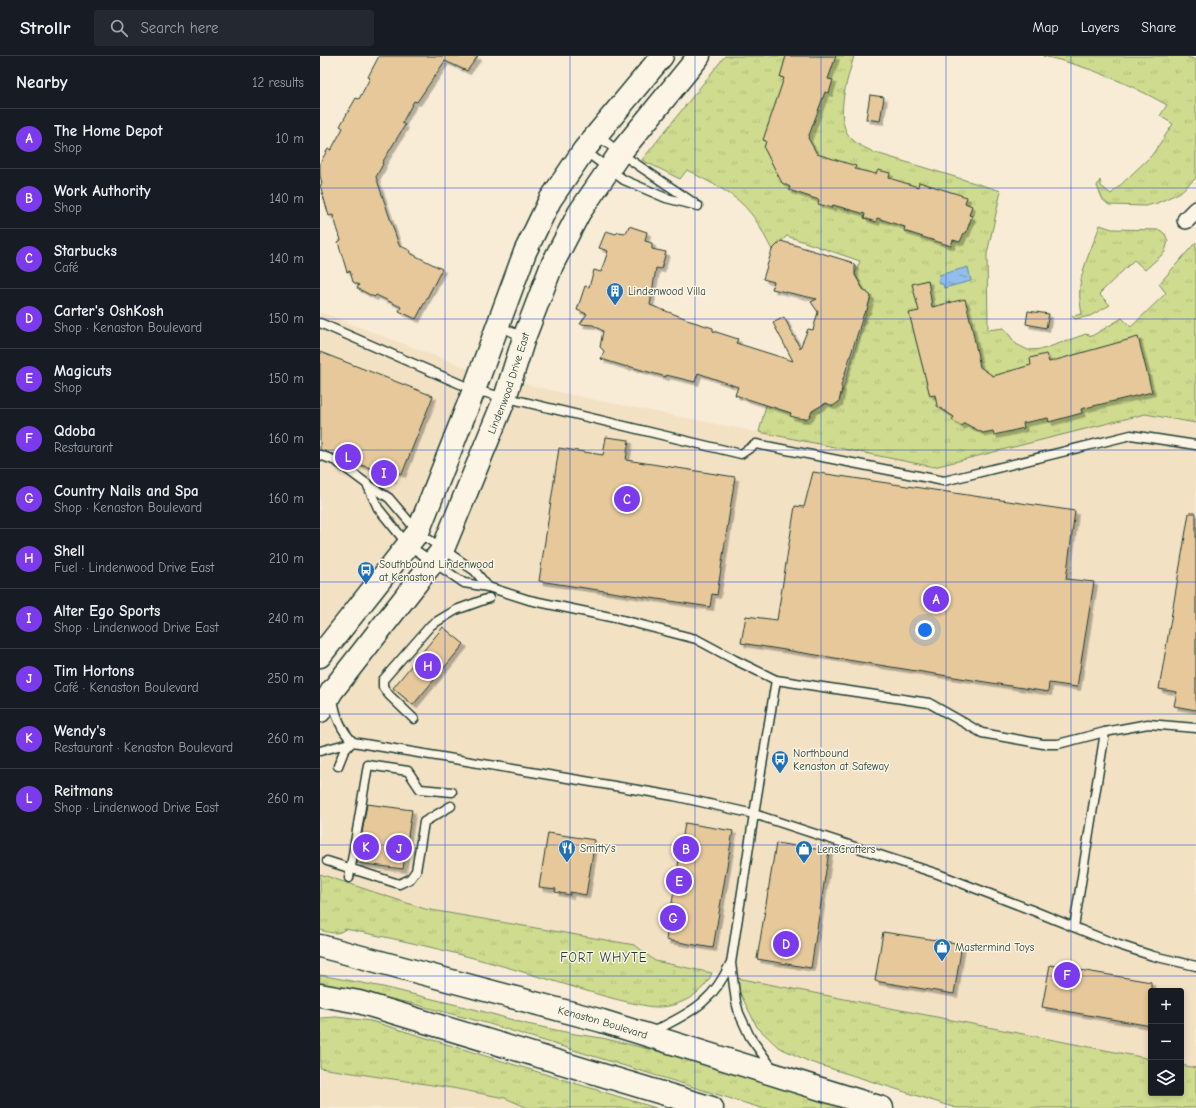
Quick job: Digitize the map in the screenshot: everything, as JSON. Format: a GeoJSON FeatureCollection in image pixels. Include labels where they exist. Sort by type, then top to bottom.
{"type":"FeatureCollection","features":[{"type":"Feature","properties":{"kind":"street"},"geometry":{"type":"LineString","coordinates":[[320,656],[413,539],[474,390],[525,252],[550,200],[590,142],[662,56]]}},
{"type":"Feature","properties":{"kind":"street","name":"Lindenwood Drive East"},"geometry":{"type":"LineString","coordinates":[[320,712],[332,691],[438,556],[505,398],[524,338],[552,265],[579,213],[615,161],[699,56]]}},
{"type":"Feature","properties":{"kind":"street","name":"Kenaston Boulevard"},"geometry":{"type":"LineString","coordinates":[[320,946],[648,1034],[882,1108]]}},
{"type":"Feature","properties":{"kind":"street"},"geometry":{"type":"LineString","coordinates":[[320,995],[359,1002],[712,1108]]}},
{"type":"Feature","properties":{"kind":"street"},"geometry":{"type":"LineString","coordinates":[[320,1010],[359,1002]]}},
{"type":"Feature","properties":{"kind":"lane"},"geometry":{"type":"LineString","coordinates":[[590,142],[615,161],[624,180],[666,198],[698,206],[615,161],[590,142]]}},
{"type":"Feature","properties":{"kind":"lane"},"geometry":{"type":"LineString","coordinates":[[320,323],[474,390],[742,454],[756,444],[944,481],[1131,435],[1196,445]]}},
{"type":"Feature","properties":{"kind":"lane"},"geometry":{"type":"LineString","coordinates":[[498,324],[524,338]]}},
{"type":"Feature","properties":{"kind":"lane"},"geometry":{"type":"LineString","coordinates":[[320,455],[336,461],[389,498],[413,539],[438,556],[475,571],[488,586]]}},
{"type":"Feature","properties":{"kind":"lane"},"geometry":{"type":"LineString","coordinates":[[367,484],[378,508],[413,539],[438,556],[464,583],[488,586],[530,600],[696,638],[776,680],[929,703],[982,733],[1042,744],[1058,744],[1105,732],[1148,724],[1196,728]]}},
{"type":"Feature","properties":{"kind":"lane"},"geometry":{"type":"LineString","coordinates":[[414,719],[389,695],[383,687],[383,680],[430,625],[456,610],[489,598]]}},
{"type":"Feature","properties":{"kind":"lane"},"geometry":{"type":"LineString","coordinates":[[776,680],[731,963],[736,1002],[742,1019],[750,1037],[778,1075]]}},
{"type":"Feature","properties":{"kind":"lane"},"geometry":{"type":"LineString","coordinates":[[332,691],[339,722],[353,742]]}},
{"type":"Feature","properties":{"kind":"lane"},"geometry":{"type":"LineString","coordinates":[[1074,927],[1105,732]]}},
{"type":"Feature","properties":{"kind":"lane"},"geometry":{"type":"LineString","coordinates":[[338,766],[344,751],[353,742]]}},
{"type":"Feature","properties":{"kind":"lane"},"geometry":{"type":"LineString","coordinates":[[320,751],[353,742],[674,796],[754,814],[938,874],[1113,943],[1153,956],[1196,966]]}},
{"type":"Feature","properties":{"kind":"lane"},"geometry":{"type":"LineString","coordinates":[[349,878],[368,765],[408,771],[420,789],[452,792]]}},
{"type":"Feature","properties":{"kind":"lane"},"geometry":{"type":"LineString","coordinates":[[327,861],[399,884],[410,879],[416,871],[424,822],[451,806]]}},
{"type":"Feature","properties":{"kind":"lane"},"geometry":{"type":"LineString","coordinates":[[648,1034],[704,1002],[718,986],[731,963]]}},
{"type":"Feature","properties":{"kind":"shaded area"},"geometry":{"type":"Polygon","coordinates":[[[320,312],[480,373],[418,532],[320,656],[320,312]]]}},
{"type":"Feature","properties":{"kind":"shaded area"},"geometry":{"type":"Polygon","coordinates":[[[511,378],[532,386],[596,400],[934,467],[1145,414],[1196,423],[1196,1068],[1184,1066],[1184,988],[1148,988],[1148,1058],[732,977],[731,964],[725,975],[655,961],[635,945],[425,909],[320,874],[320,711],[443,549],[511,378]]]}},
{"type":"Feature","properties":{"kind":"shaded area"},"geometry":{"type":"Polygon","coordinates":[[[320,1068],[452,1088],[505,1098],[528,1108],[320,1108],[320,1068]]]}},
{"type":"Feature","properties":{"kind":"green space"},"geometry":{"type":"Polygon","coordinates":[[[725,56],[854,56],[845,88],[842,112],[843,123],[847,133],[854,141],[873,152],[1001,191],[987,254],[988,330],[1004,328],[1016,344],[1028,350],[1043,349],[1086,334],[1092,336],[1122,318],[1131,327],[1166,293],[1159,284],[1196,242],[1196,423],[1145,414],[934,467],[759,432],[766,405],[806,419],[820,406],[828,403],[839,402],[871,296],[863,289],[855,274],[860,261],[787,236],[772,250],[746,207],[730,195],[687,170],[680,179],[642,160],[725,56]]]}},
{"type":"Feature","properties":{"kind":"green space"},"geometry":{"type":"Polygon","coordinates":[[[1043,56],[1185,56],[1196,60],[1196,178],[1179,193],[1157,203],[1146,206],[1109,205],[1103,200],[1097,186],[1100,180],[1101,186],[1111,194],[1152,155],[1173,124],[1160,116],[1167,105],[1138,89],[1092,70],[1043,56]]]}},
{"type":"Feature","properties":{"kind":"green space"},"geometry":{"type":"Polygon","coordinates":[[[1100,225],[1112,229],[1160,230],[1165,234],[1168,241],[1165,252],[1145,270],[1134,260],[1099,294],[1110,305],[1090,316],[1075,319],[1072,316],[1082,314],[1080,303],[1081,278],[1100,225]]]}},
{"type":"Feature","properties":{"kind":"green space"},"geometry":{"type":"Polygon","coordinates":[[[320,874],[425,909],[635,945],[655,961],[712,973],[703,987],[689,998],[673,1005],[653,1007],[607,997],[486,961],[416,944],[345,929],[336,933],[326,932],[320,930],[320,874]]]}},
{"type":"Feature","properties":{"kind":"green space"},"geometry":{"type":"Polygon","coordinates":[[[320,975],[383,987],[478,1010],[527,1024],[602,1038],[678,1056],[846,1108],[761,1108],[486,1023],[410,1003],[320,985],[320,975]]]}},
{"type":"Feature","properties":{"kind":"green space"},"geometry":{"type":"Polygon","coordinates":[[[732,977],[1148,1058],[1148,1096],[1184,1096],[1184,1066],[1196,1068],[1196,1108],[956,1108],[810,1062],[778,1047],[757,1027],[732,977]]]}},
{"type":"Feature","properties":{"kind":"green space"},"geometry":{"type":"Polygon","coordinates":[[[336,1017],[371,1021],[656,1108],[528,1108],[505,1098],[452,1088],[320,1068],[320,1018],[336,1017]]]}},
{"type":"Feature","properties":{"kind":"water"},"geometry":{"type":"Polygon","coordinates":[[[968,267],[971,281],[944,288],[943,284],[940,284],[938,279],[940,279],[939,275],[968,267]]]}},
{"type":"Feature","properties":{"kind":"building"},"geometry":{"type":"Polygon","coordinates":[[[379,56],[478,56],[467,71],[445,61],[417,102],[414,101],[402,123],[405,125],[382,163],[383,164],[376,177],[399,245],[411,251],[410,253],[442,269],[416,319],[399,311],[401,307],[376,295],[374,297],[357,288],[359,285],[353,282],[350,271],[347,272],[338,242],[341,240],[333,215],[329,216],[320,185],[322,184],[320,163],[328,149],[331,150],[343,128],[340,126],[356,98],[359,99],[379,56]]]}},
{"type":"Feature","properties":{"kind":"building"},"geometry":{"type":"Polygon","coordinates":[[[786,56],[836,56],[828,79],[833,80],[829,93],[825,92],[808,138],[817,154],[856,166],[855,169],[876,174],[878,170],[890,173],[889,178],[918,187],[919,182],[967,197],[965,203],[972,206],[969,215],[972,216],[966,233],[964,233],[960,242],[953,240],[951,246],[904,231],[905,227],[877,218],[876,222],[864,218],[865,214],[833,205],[832,208],[818,204],[819,200],[789,190],[790,187],[782,183],[764,148],[766,141],[763,140],[784,78],[780,77],[786,56]]]}},
{"type":"Feature","properties":{"kind":"building"},"geometry":{"type":"Polygon","coordinates":[[[870,95],[884,97],[880,121],[866,119],[870,95]]]}},
{"type":"Feature","properties":{"kind":"building"},"geometry":{"type":"Polygon","coordinates":[[[629,226],[647,232],[645,241],[652,243],[652,249],[666,252],[661,269],[656,268],[650,305],[687,320],[713,328],[713,331],[738,339],[736,343],[793,361],[773,323],[784,317],[800,348],[808,329],[813,330],[818,312],[811,302],[817,299],[772,289],[774,282],[763,279],[772,250],[781,241],[851,262],[855,266],[855,275],[863,289],[871,296],[867,310],[864,313],[841,386],[842,388],[839,402],[833,406],[826,403],[812,411],[810,416],[806,419],[798,418],[790,416],[791,413],[735,395],[738,387],[698,373],[695,382],[666,375],[666,377],[601,359],[604,351],[600,347],[603,331],[593,325],[580,324],[587,314],[577,310],[585,286],[589,287],[594,270],[601,272],[608,251],[599,248],[606,231],[616,234],[618,232],[626,233],[629,226]]]}},
{"type":"Feature","properties":{"kind":"building"},"geometry":{"type":"Polygon","coordinates":[[[928,280],[932,307],[965,299],[980,367],[993,376],[1031,365],[1030,358],[1046,354],[1049,362],[1138,337],[1152,392],[1081,409],[1082,413],[1049,422],[1048,418],[1023,423],[1024,428],[994,435],[993,431],[983,433],[964,423],[962,426],[952,420],[954,417],[937,406],[935,395],[930,396],[909,313],[919,311],[912,284],[928,280]]]}},
{"type":"Feature","properties":{"kind":"building"},"geometry":{"type":"Polygon","coordinates":[[[1028,311],[1049,314],[1046,328],[1026,324],[1028,311]]]}},
{"type":"Feature","properties":{"kind":"building"},"geometry":{"type":"Polygon","coordinates":[[[320,352],[433,396],[402,474],[394,471],[392,480],[373,472],[374,469],[344,460],[338,456],[320,450],[320,352]]]}},
{"type":"Feature","properties":{"kind":"building"},"geometry":{"type":"Polygon","coordinates":[[[606,437],[629,440],[626,460],[735,477],[717,595],[712,594],[710,607],[539,581],[559,448],[603,455],[606,437]]]}},
{"type":"Feature","properties":{"kind":"building"},"geometry":{"type":"Polygon","coordinates":[[[813,472],[1075,511],[1066,579],[1094,582],[1077,687],[1049,683],[1048,692],[741,643],[746,616],[777,620],[795,506],[804,507],[813,472]]]}},
{"type":"Feature","properties":{"kind":"building"},"geometry":{"type":"Polygon","coordinates":[[[1189,513],[1196,513],[1196,710],[1174,706],[1177,692],[1159,689],[1189,513]]]}},
{"type":"Feature","properties":{"kind":"building"},"geometry":{"type":"Polygon","coordinates":[[[443,627],[464,644],[413,705],[393,688],[443,627]]]}},
{"type":"Feature","properties":{"kind":"building"},"geometry":{"type":"Polygon","coordinates":[[[367,804],[412,810],[403,869],[357,863],[367,804]]]}},
{"type":"Feature","properties":{"kind":"building"},"geometry":{"type":"Polygon","coordinates":[[[685,823],[733,831],[713,948],[666,940],[685,823]]]}},
{"type":"Feature","properties":{"kind":"building","name":"Smitty's"},"geometry":{"type":"Polygon","coordinates":[[[548,833],[595,840],[586,895],[570,892],[570,895],[555,892],[556,889],[539,887],[548,833]]]}},
{"type":"Feature","properties":{"kind":"building"},"geometry":{"type":"Polygon","coordinates":[[[776,843],[829,851],[811,968],[757,959],[776,843]]]}},
{"type":"Feature","properties":{"kind":"building"},"geometry":{"type":"Polygon","coordinates":[[[883,932],[962,944],[954,994],[875,981],[883,932]]]}},
{"type":"Feature","properties":{"kind":"building"},"geometry":{"type":"Polygon","coordinates":[[[1050,965],[1151,982],[1151,988],[1148,988],[1148,1025],[1042,1007],[1050,965]]]}},
{"type":"Feature","properties":{"kind":"place","name":"Lindenwood Villa"},"geometry":{"type":"Point","coordinates":[615,306]}},
{"type":"Feature","properties":{"kind":"place","name":"Reitmans"},"geometry":{"type":"Point","coordinates":[348,457]}},
{"type":"Feature","properties":{"kind":"place","name":"Alter Ego Sports"},"geometry":{"type":"Point","coordinates":[384,473]}},
{"type":"Feature","properties":{"kind":"place","name":"Starbucks"},"geometry":{"type":"Point","coordinates":[627,499]}},
{"type":"Feature","properties":{"kind":"place","name":"Southbound Lindenwood at Kenaston"},"geometry":{"type":"Point","coordinates":[366,585]}},
{"type":"Feature","properties":{"kind":"place","name":"The Home Depot"},"geometry":{"type":"Point","coordinates":[936,599]}},
{"type":"Feature","properties":{"kind":"place","name":"Shell"},"geometry":{"type":"Point","coordinates":[428,666]}},
{"type":"Feature","properties":{"kind":"place","name":"Northbound Kenaston at Safeway"},"geometry":{"type":"Point","coordinates":[780,774]}},
{"type":"Feature","properties":{"kind":"place","name":"Wendy's"},"geometry":{"type":"Point","coordinates":[366,847]}},
{"type":"Feature","properties":{"kind":"place","name":"Tim Hortons"},"geometry":{"type":"Point","coordinates":[399,848]}},
{"type":"Feature","properties":{"kind":"place","name":"Work Authority"},"geometry":{"type":"Point","coordinates":[686,849]}},
{"type":"Feature","properties":{"kind":"place","name":"Smitty's"},"geometry":{"type":"Point","coordinates":[567,863]}},
{"type":"Feature","properties":{"kind":"place","name":"LensCrafters"},"geometry":{"type":"Point","coordinates":[804,864]}},
{"type":"Feature","properties":{"kind":"place","name":"Magicuts"},"geometry":{"type":"Point","coordinates":[679,881]}},
{"type":"Feature","properties":{"kind":"place","name":"Country Nails and Spa"},"geometry":{"type":"Point","coordinates":[673,918]}},
{"type":"Feature","properties":{"kind":"place","name":"Carter's OshKosh"},"geometry":{"type":"Point","coordinates":[786,944]}},
{"type":"Feature","properties":{"kind":"place","name":"Mastermind Toys"},"geometry":{"type":"Point","coordinates":[942,962]}},
{"type":"Feature","properties":{"kind":"place","name":"Qdoba"},"geometry":{"type":"Point","coordinates":[1067,975]}},
{"type":"Feature","properties":{"kind":"district","name":"FORT WHYTE"},"geometry":{"type":"Point","coordinates":[604,957]}}]}
